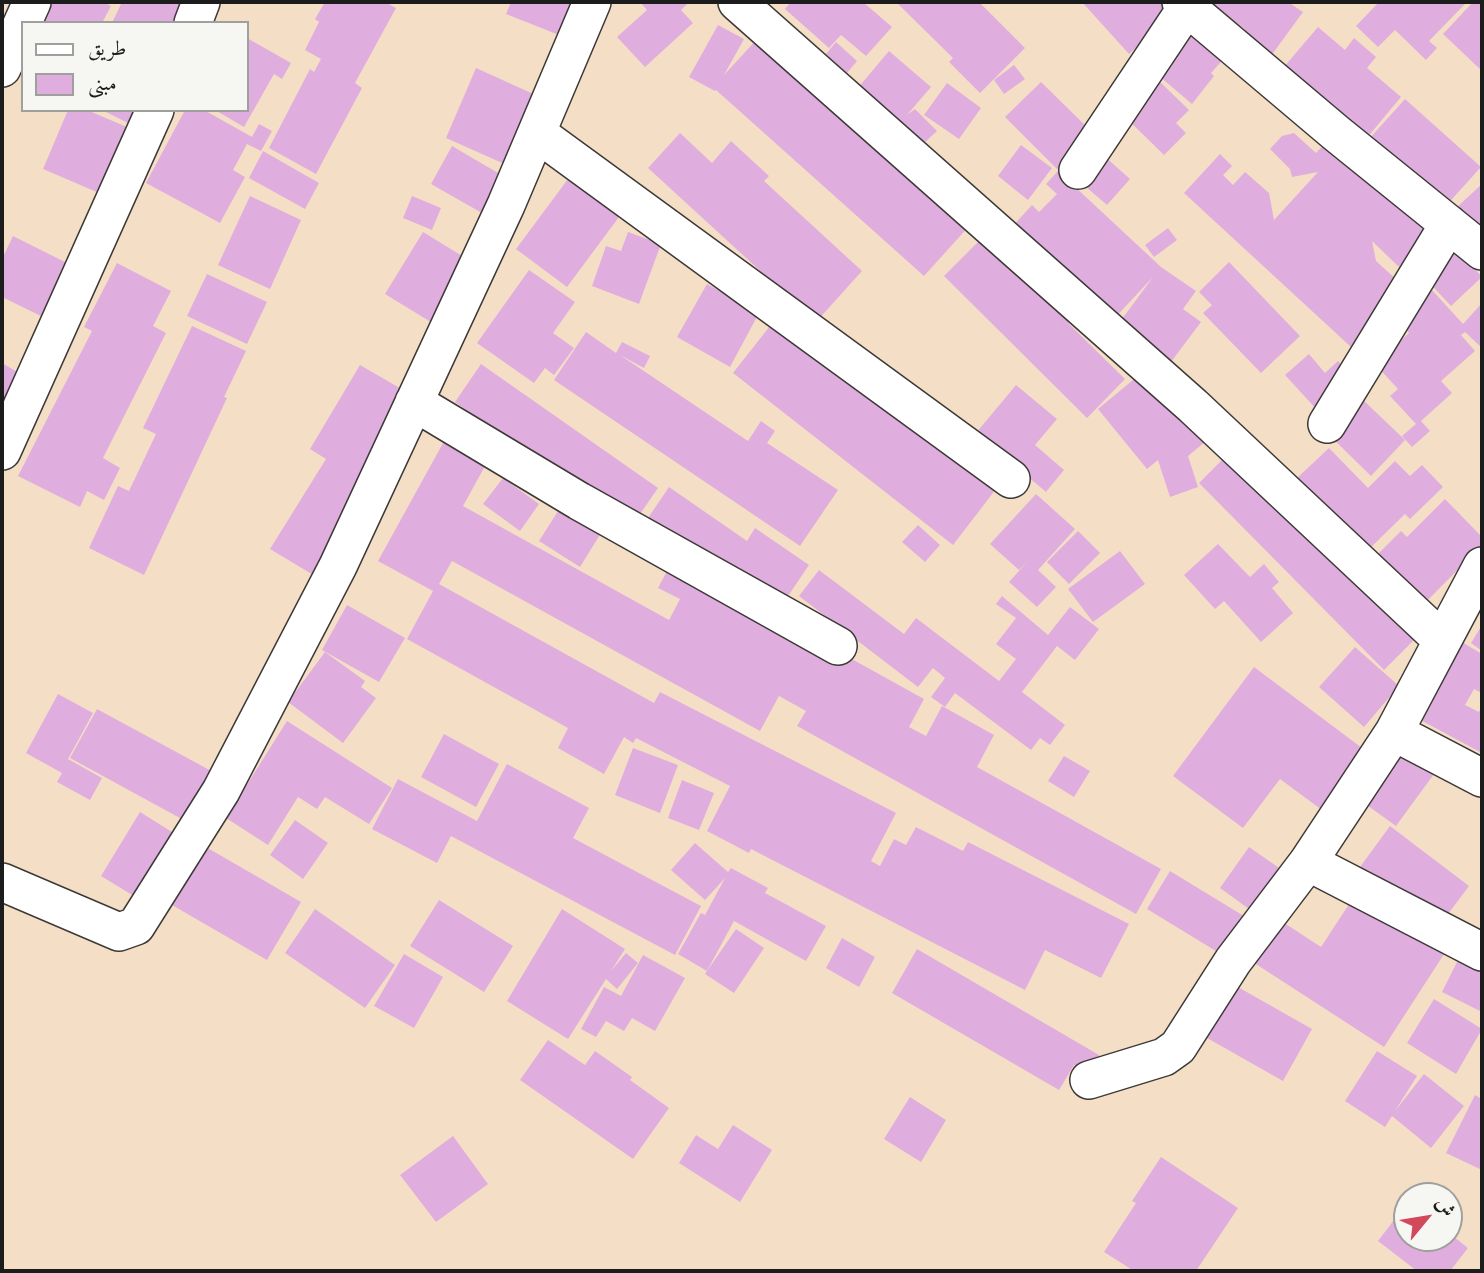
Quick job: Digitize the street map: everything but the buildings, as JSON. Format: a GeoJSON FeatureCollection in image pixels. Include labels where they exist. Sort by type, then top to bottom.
{"type":"FeatureCollection","features":[{"type":"Feature","properties":{"kind":"street"},"geometry":{"type":"LineString","coordinates":[[23,21],[32,2]]}},
{"type":"Feature","properties":{"kind":"street"},"geometry":{"type":"LineString","coordinates":[[194,21],[201,2]]}},
{"type":"Feature","properties":{"kind":"street"},"geometry":{"type":"LineString","coordinates":[[2,882],[119,932],[136,926],[221,791],[338,566],[506,205],[592,2]]}},
{"type":"Feature","properties":{"kind":"street"},"geometry":{"type":"LineString","coordinates":[[737,2],[1193,406],[1442,640]]}},
{"type":"Feature","properties":{"kind":"street"},"geometry":{"type":"LineString","coordinates":[[1079,170],[1184,4],[1336,133],[1482,251]]}},
{"type":"Feature","properties":{"kind":"street"},"geometry":{"type":"LineString","coordinates":[[2,68],[21,26]]}},
{"type":"Feature","properties":{"kind":"street"},"geometry":{"type":"LineString","coordinates":[[2,451],[154,112]]}},
{"type":"Feature","properties":{"kind":"street"},"geometry":{"type":"LineString","coordinates":[[537,133],[1010,479]]}},
{"type":"Feature","properties":{"kind":"street"},"geometry":{"type":"LineString","coordinates":[[1327,424],[1449,224]]}},
{"type":"Feature","properties":{"kind":"street"},"geometry":{"type":"LineString","coordinates":[[414,402],[579,501],[838,646]]}},
{"type":"Feature","properties":{"kind":"street"},"geometry":{"type":"LineString","coordinates":[[1088,1080],[1164,1057],[1178,1047],[1233,961],[1308,862],[1394,732],[1482,566]]}},
{"type":"Feature","properties":{"kind":"street"},"geometry":{"type":"LineString","coordinates":[[1394,732],[1482,778]]}},
{"type":"Feature","properties":{"kind":"street"},"geometry":{"type":"LineString","coordinates":[[1308,862],[1482,952]]}}]}
